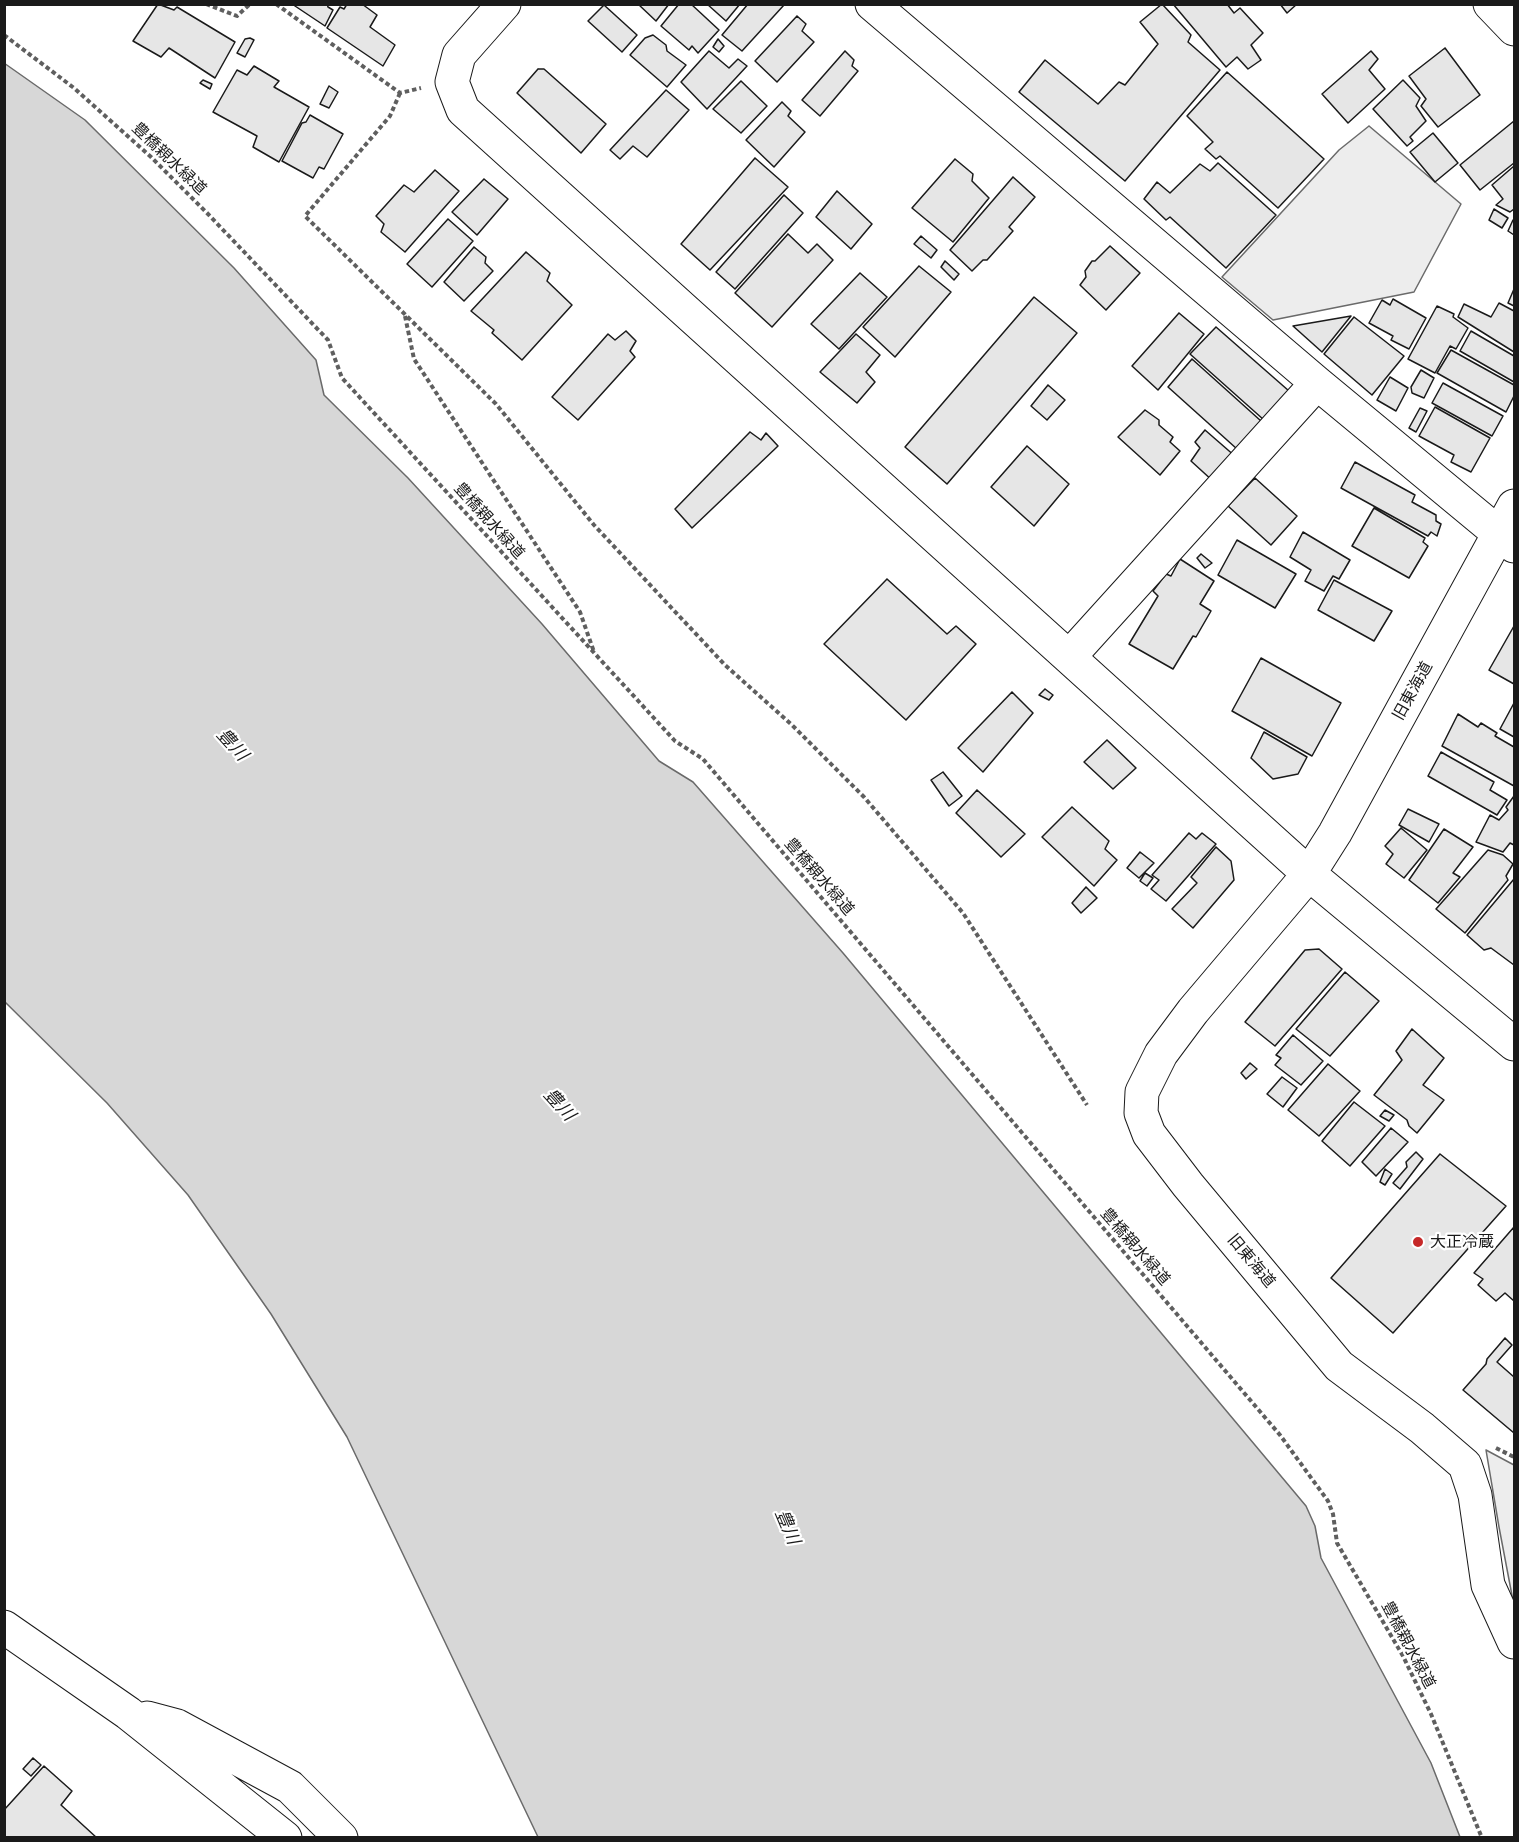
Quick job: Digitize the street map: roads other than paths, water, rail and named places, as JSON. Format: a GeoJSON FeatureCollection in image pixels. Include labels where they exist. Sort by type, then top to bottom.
{"type":"FeatureCollection","features":[{"type":"Feature","properties":{"kind":"street"},"geometry":{"type":"LineString","coordinates":[[504,4],[459,55],[452,82],[464,110],[1310,874],[1515,1044]]}},
{"type":"Feature","properties":{"kind":"street"},"geometry":{"type":"LineString","coordinates":[[872,4],[1317,383],[1509,528]]}},
{"type":"Feature","properties":{"kind":"street"},"geometry":{"type":"LineString","coordinates":[[1490,4],[1515,29]]}},
{"type":"Feature","properties":{"kind":"street"},"geometry":{"type":"LineString","coordinates":[[1069,657],[1317,383]]}},
{"type":"Feature","properties":{"kind":"street","name":"旧東海道"},"geometry":{"type":"LineString","coordinates":[[1509,528],[1310,874],[1192,1011],[1161,1054],[1142,1092],[1141,1113],[1149,1134],[1188,1185],[1339,1366],[1422,1428],[1465,1465],[1475,1495],[1488,1585],[1515,1642]]}},
{"type":"Feature","properties":{"kind":"street"},"geometry":{"type":"LineString","coordinates":[[4,1627],[128,1713],[285,1838]]}},
{"type":"Feature","properties":{"kind":"street"},"geometry":{"type":"LineString","coordinates":[[128,1713],[177,1726],[290,1787],[341,1838]]}},
{"type":"Feature","properties":{"kind":"water","name":"豊川"},"geometry":{"type":"Polygon","coordinates":[[[4,63],[85,120],[234,268],[316,360],[324,395],[408,478],[542,624],[659,761],[693,782],[843,953],[1306,1506],[1315,1526],[1321,1558],[1431,1763],[1460,1837],[538,1837],[347,1437],[271,1314],[188,1195],[107,1103],[5,1002],[4,63]]]}},
{"type":"Feature","properties":{"kind":"place","name":"大正冷蔵"},"geometry":{"type":"Point","coordinates":[1418,1242]}}]}
